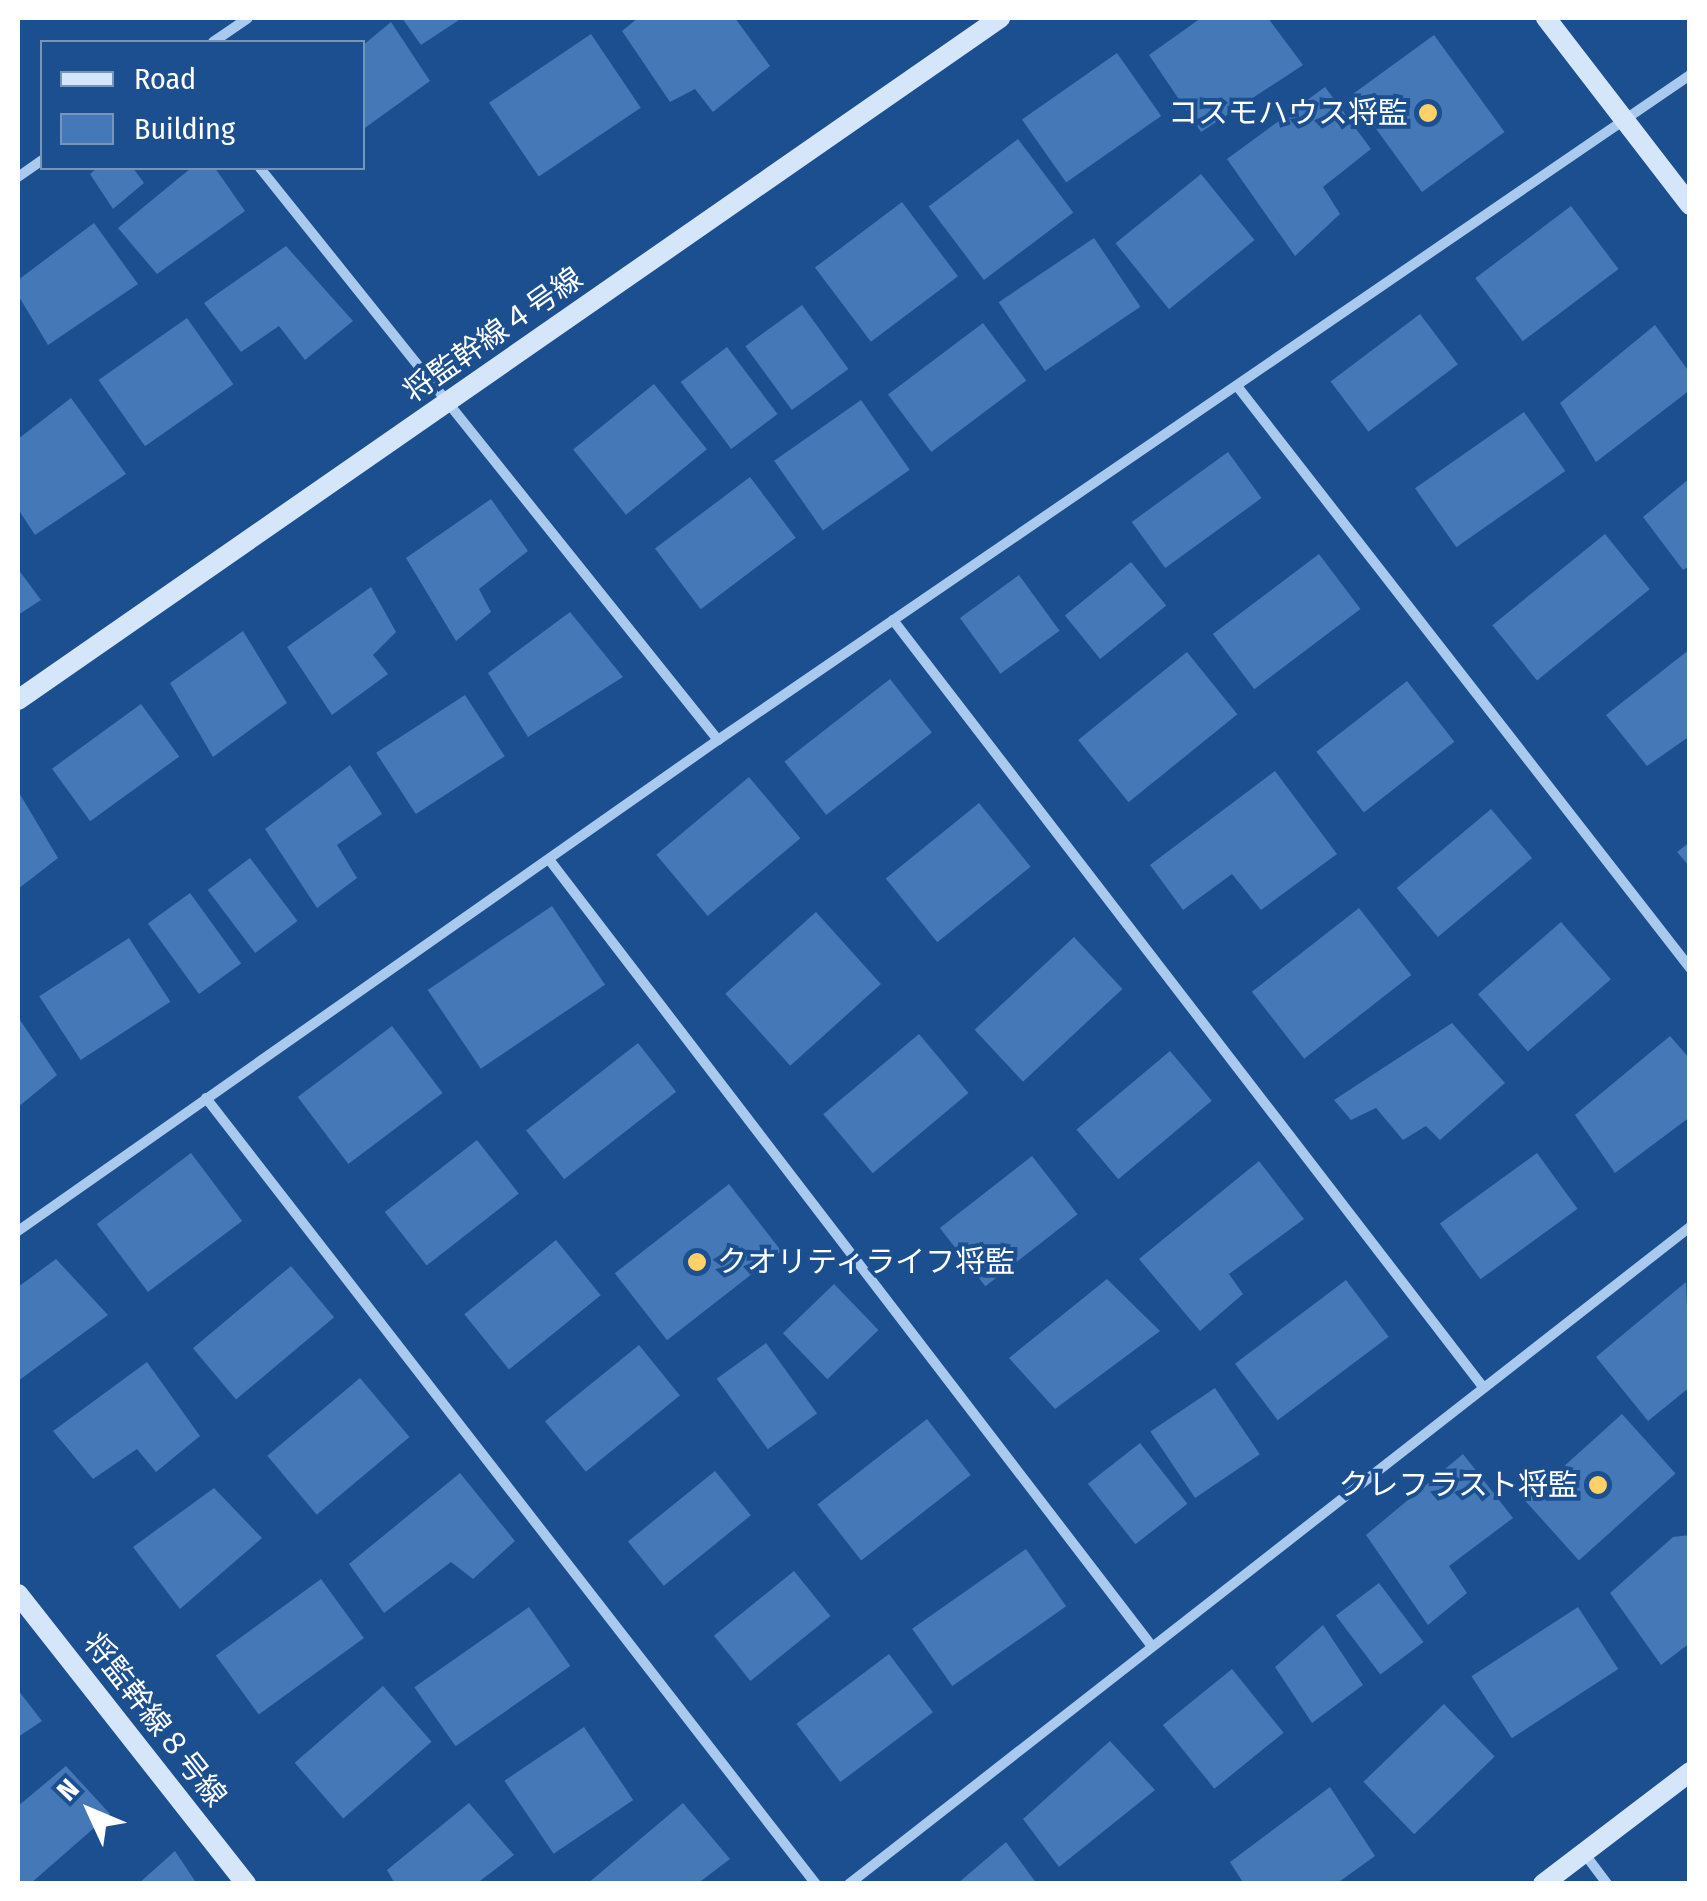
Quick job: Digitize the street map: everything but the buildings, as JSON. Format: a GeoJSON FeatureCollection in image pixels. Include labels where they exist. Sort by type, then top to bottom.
{"type":"FeatureCollection","features":[{"type":"Feature","properties":{"kind":"street"},"geometry":{"type":"LineString","coordinates":[[215,40],[248,18]]}},
{"type":"Feature","properties":{"kind":"street","name":"将監幹線４号線"},"geometry":{"type":"LineString","coordinates":[[18,700],[1000,18]]}},
{"type":"Feature","properties":{"kind":"street"},"geometry":{"type":"LineString","coordinates":[[1546,18],[1690,205]]}},
{"type":"Feature","properties":{"kind":"street"},"geometry":{"type":"LineString","coordinates":[[18,1231],[551,862],[718,740],[1690,75]]}},
{"type":"Feature","properties":{"kind":"street"},"geometry":{"type":"LineString","coordinates":[[18,177],[40,161]]}},
{"type":"Feature","properties":{"kind":"street"},"geometry":{"type":"LineString","coordinates":[[262,170],[445,406],[718,740]]}},
{"type":"Feature","properties":{"kind":"street"},"geometry":{"type":"LineString","coordinates":[[1237,386],[1690,968]]}},
{"type":"Feature","properties":{"kind":"street"},"geometry":{"type":"LineString","coordinates":[[893,620],[1483,1387]]}},
{"type":"Feature","properties":{"kind":"street"},"geometry":{"type":"LineString","coordinates":[[551,862],[1151,1645]]}},
{"type":"Feature","properties":{"kind":"street"},"geometry":{"type":"LineString","coordinates":[[206,1098],[816,1884]]}},
{"type":"Feature","properties":{"kind":"street"},"geometry":{"type":"LineString","coordinates":[[849,1884],[1690,1227]]}},
{"type":"Feature","properties":{"kind":"street","name":"将監幹線８号線"},"geometry":{"type":"LineString","coordinates":[[18,1594],[246,1884]]}},
{"type":"Feature","properties":{"kind":"street"},"geometry":{"type":"LineString","coordinates":[[1543,1884],[1690,1772]]}},
{"type":"Feature","properties":{"kind":"street"},"geometry":{"type":"LineString","coordinates":[[1584,1852],[1607,1884]]}},
{"type":"Feature","properties":{"kind":"place","name":"コスモハウス将監"},"geometry":{"type":"Point","coordinates":[1428,113]}},
{"type":"Feature","properties":{"kind":"place","name":"クオリティライフ将監"},"geometry":{"type":"Point","coordinates":[697,1262]}},
{"type":"Feature","properties":{"kind":"place","name":"クレフラスト将監"},"geometry":{"type":"Point","coordinates":[1598,1485]}}]}
